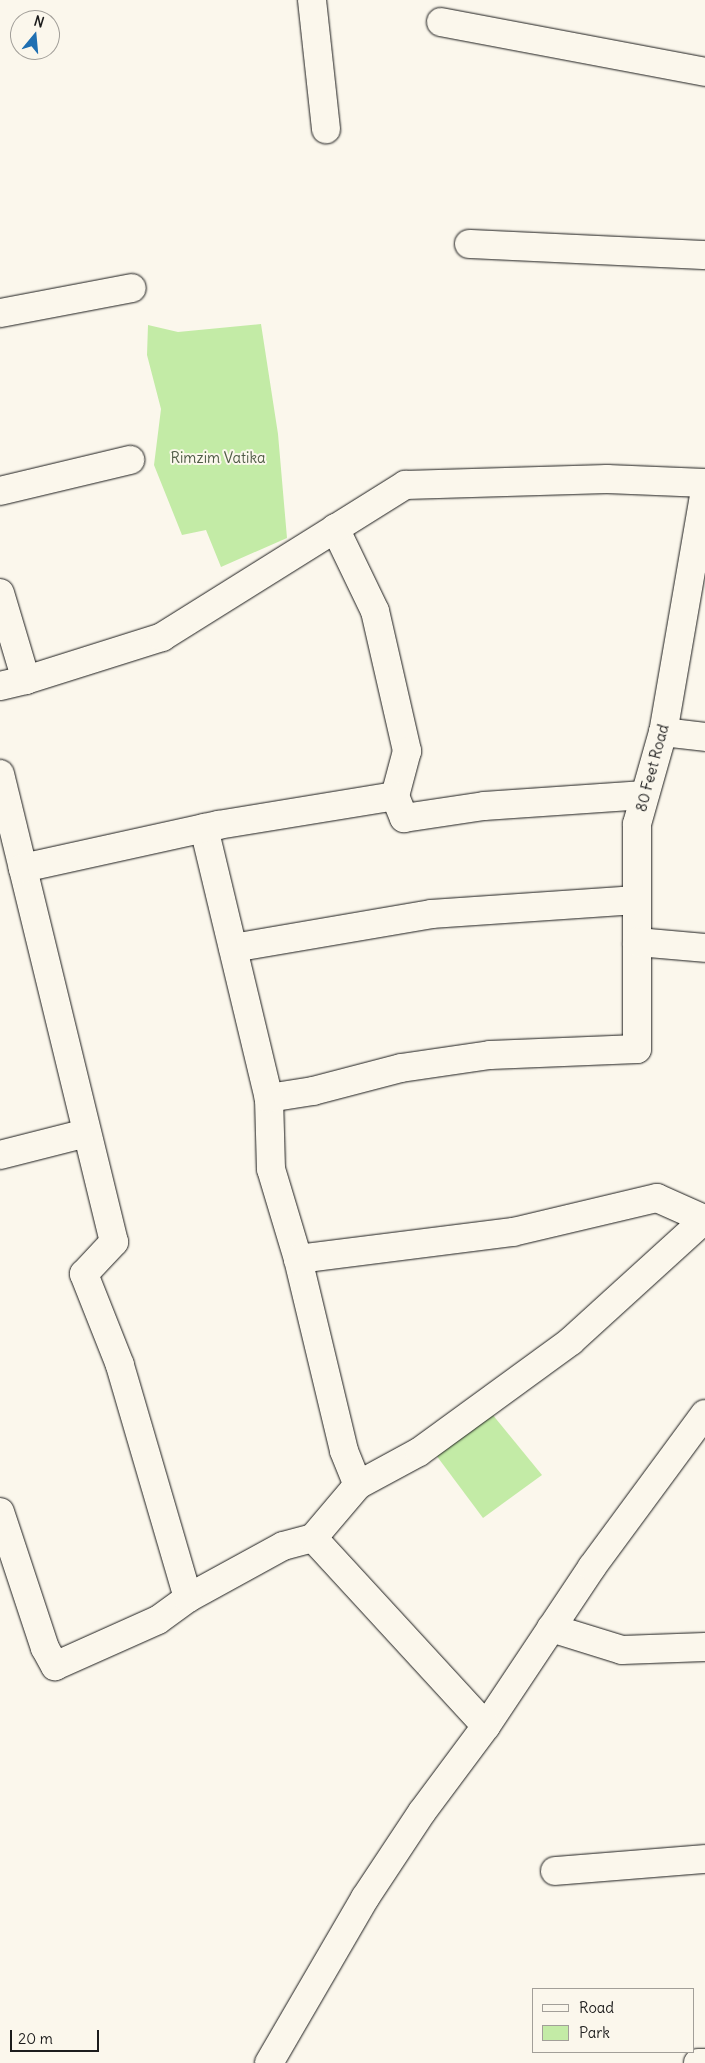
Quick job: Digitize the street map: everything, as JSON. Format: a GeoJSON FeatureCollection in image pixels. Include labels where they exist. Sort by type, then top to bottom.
{"type":"FeatureCollection","features":[{"type":"Feature","properties":{"kind":"street"},"geometry":{"type":"LineString","coordinates":[[312,0],[326,129]]}},
{"type":"Feature","properties":{"kind":"street"},"geometry":{"type":"LineString","coordinates":[[441,22],[705,72]]}},
{"type":"Feature","properties":{"kind":"street"},"geometry":{"type":"LineString","coordinates":[[469,244],[705,255]]}},
{"type":"Feature","properties":{"kind":"street"},"geometry":{"type":"LineString","coordinates":[[0,313],[132,288]]}},
{"type":"Feature","properties":{"kind":"street"},"geometry":{"type":"LineString","coordinates":[[0,491],[130,460]]}},
{"type":"Feature","properties":{"kind":"street"},"geometry":{"type":"LineString","coordinates":[[0,686],[26,680],[162,637],[405,485],[607,479],[705,483]]}},
{"type":"Feature","properties":{"kind":"street","name":"80 Feet Road"},"geometry":{"type":"LineString","coordinates":[[269,1098],[314,1091],[402,1068],[490,1055],[637,1049],[637,824],[663,732],[705,490]]}},
{"type":"Feature","properties":{"kind":"street"},"geometry":{"type":"LineString","coordinates":[[335,528],[374,611],[408,751],[395,796],[404,818],[484,806],[645,795]]}},
{"type":"Feature","properties":{"kind":"street"},"geometry":{"type":"LineString","coordinates":[[0,593],[26,680]]}},
{"type":"Feature","properties":{"kind":"street"},"geometry":{"type":"LineString","coordinates":[[663,732],[705,737]]}},
{"type":"Feature","properties":{"kind":"street"},"geometry":{"type":"LineString","coordinates":[[0,774],[114,1242],[84,1274],[120,1365],[188,1598]]}},
{"type":"Feature","properties":{"kind":"street"},"geometry":{"type":"LineString","coordinates":[[23,868],[204,828],[395,796]]}},
{"type":"Feature","properties":{"kind":"street"},"geometry":{"type":"LineString","coordinates":[[204,828],[269,1098],[271,1169],[298,1259],[344,1451],[358,1486]]}},
{"type":"Feature","properties":{"kind":"street"},"geometry":{"type":"LineString","coordinates":[[233,948],[431,914],[637,900]]}},
{"type":"Feature","properties":{"kind":"street"},"geometry":{"type":"LineString","coordinates":[[637,942],[705,948]]}},
{"type":"Feature","properties":{"kind":"street"},"geometry":{"type":"LineString","coordinates":[[0,1155],[86,1133]]}},
{"type":"Feature","properties":{"kind":"street"},"geometry":{"type":"LineString","coordinates":[[0,1512],[45,1648],[55,1666],[158,1620],[188,1598],[283,1546],[313,1538],[358,1486],[419,1452],[571,1341],[705,1219],[657,1198],[513,1232],[298,1259]]}},
{"type":"Feature","properties":{"kind":"street"},"geometry":{"type":"LineString","coordinates":[[269,2063],[365,1898],[422,1812],[486,1726],[551,1628],[705,1414]]}},
{"type":"Feature","properties":{"kind":"street"},"geometry":{"type":"LineString","coordinates":[[313,1538],[486,1726]]}},
{"type":"Feature","properties":{"kind":"street"},"geometry":{"type":"LineString","coordinates":[[551,1628],[622,1650],[705,1647]]}},
{"type":"Feature","properties":{"kind":"street"},"geometry":{"type":"LineString","coordinates":[[555,1871],[705,1859]]}},
{"type":"Feature","properties":{"kind":"street"},"geometry":{"type":"LineString","coordinates":[[698,2063],[705,2063]]}},
{"type":"Feature","properties":{"kind":"green space","name":"Rimzim Vatika"},"geometry":{"type":"Polygon","coordinates":[[[261,324],[278,434],[287,538],[221,567],[206,530],[182,535],[154,465],[161,409],[147,355],[148,325],[178,332],[261,324]]]}},
{"type":"Feature","properties":{"kind":"green space"},"geometry":{"type":"Polygon","coordinates":[[[488,1409],[542,1475],[483,1518],[433,1451],[488,1409]]]}}]}
